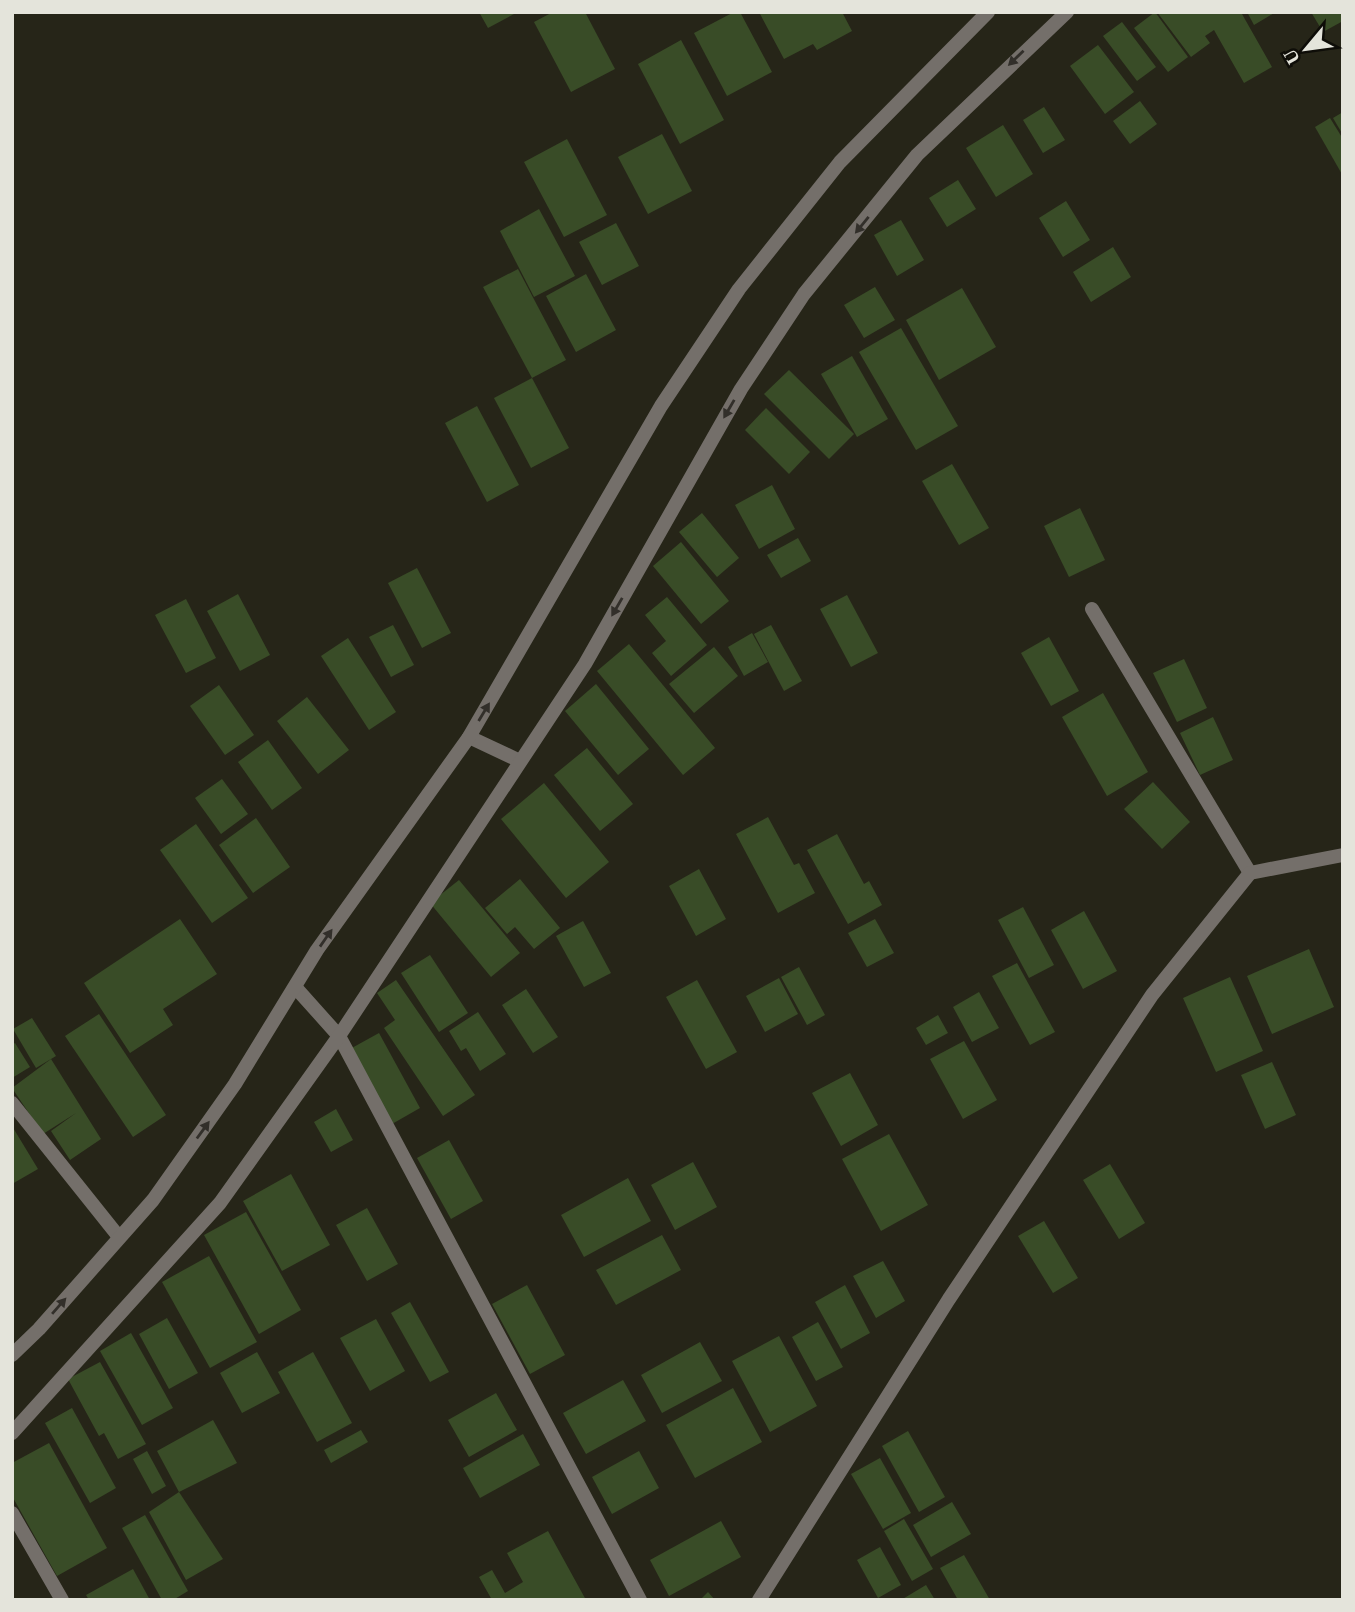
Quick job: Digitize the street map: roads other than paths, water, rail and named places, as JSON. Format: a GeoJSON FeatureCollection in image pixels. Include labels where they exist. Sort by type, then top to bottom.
{"type":"FeatureCollection","features":[{"type":"Feature","properties":{"kind":"street"},"geometry":{"type":"LineString","coordinates":[[12,1355],[39,1329],[153,1200],[235,1084],[317,950],[469,737],[661,406],[739,289],[840,162],[988,12]]}},
{"type":"Feature","properties":{"kind":"street"},"geometry":{"type":"LineString","coordinates":[[12,1412],[18,1428],[220,1203],[585,664],[741,389],[804,294],[916,155],[1067,12]]}},
{"type":"Feature","properties":{"kind":"street"},"geometry":{"type":"LineString","coordinates":[[1092,609],[1250,873]]}},
{"type":"Feature","properties":{"kind":"street"},"geometry":{"type":"LineString","coordinates":[[469,737],[520,761]]}},
{"type":"Feature","properties":{"kind":"street"},"geometry":{"type":"LineString","coordinates":[[759,1600],[949,1298],[1152,995],[1250,873],[1343,855]]}},
{"type":"Feature","properties":{"kind":"street"},"geometry":{"type":"LineString","coordinates":[[296,988],[335,1031],[640,1600]]}},
{"type":"Feature","properties":{"kind":"street"},"geometry":{"type":"LineString","coordinates":[[12,1103],[119,1237]]}},
{"type":"Feature","properties":{"kind":"street"},"geometry":{"type":"LineString","coordinates":[[12,1513],[62,1600]]}}]}
